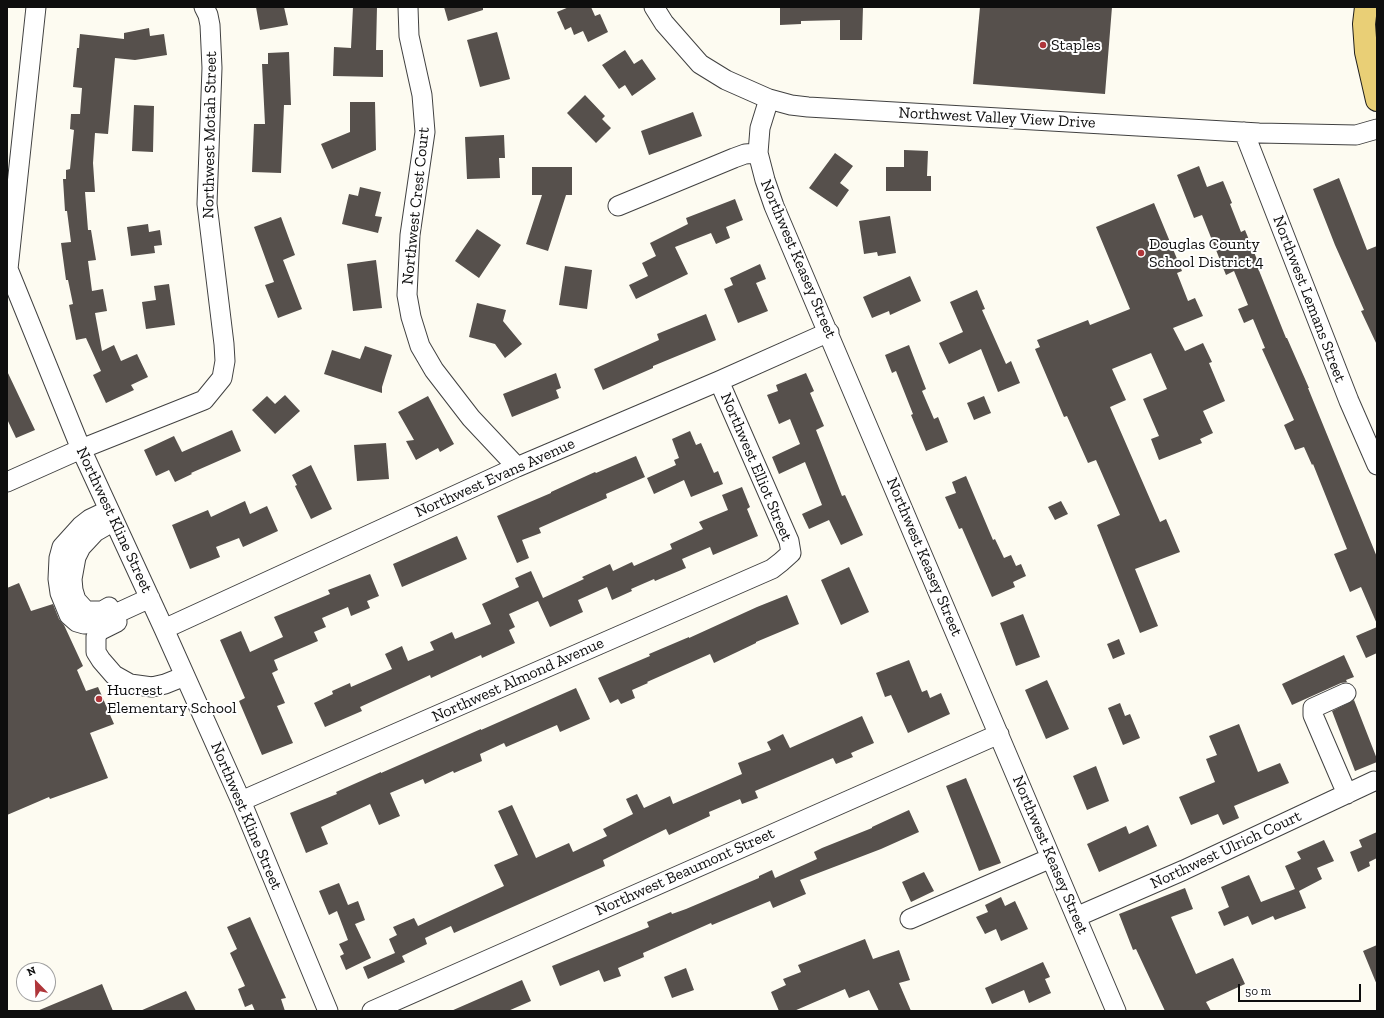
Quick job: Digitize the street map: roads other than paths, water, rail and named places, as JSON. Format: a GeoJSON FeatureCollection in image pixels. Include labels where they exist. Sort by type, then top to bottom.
{"type":"FeatureCollection","features":[{"type":"Feature","properties":{"kind":"main road"},"geometry":{"type":"LineString","coordinates":[[1366,7],[1364,24],[1366,52],[1377,100]]}},
{"type":"Feature","properties":{"kind":"street","name":"Northwest Kline Street"},"geometry":{"type":"LineString","coordinates":[[36,7],[7,269],[81,449],[188,681],[241,802],[328,1011]]}},
{"type":"Feature","properties":{"kind":"street","name":"Northwest Motah Street"},"geometry":{"type":"LineString","coordinates":[[81,449],[204,400],[222,378],[225,361],[207,204],[212,68],[210,25],[208,15],[204,7]]}},
{"type":"Feature","properties":{"kind":"street","name":"Northwest Crest Court"},"geometry":{"type":"LineString","coordinates":[[408,7],[409,36],[422,95],[425,132],[410,235],[407,295],[411,317],[420,346],[438,375],[471,418],[517,467]]}},
{"type":"Feature","properties":{"kind":"street","name":"Northwest Valley View Drive"},"geometry":{"type":"LineString","coordinates":[[654,7],[664,23],[700,64],[726,80],[769,99],[808,107],[1259,133],[1356,135],[1377,129]]}},
{"type":"Feature","properties":{"kind":"street","name":"Northwest Keasey Street"},"geometry":{"type":"LineString","coordinates":[[769,99],[760,128],[758,153],[774,206],[829,332],[1116,1011]]}},
{"type":"Feature","properties":{"kind":"street","name":"Northwest Lemans Street"},"geometry":{"type":"LineString","coordinates":[[1244,132],[1349,401],[1377,465]]}},
{"type":"Feature","properties":{"kind":"street"},"geometry":{"type":"LineString","coordinates":[[618,206],[734,158],[745,154],[758,153]]}},
{"type":"Feature","properties":{"kind":"street","name":"Northwest Evans Avenue"},"geometry":{"type":"LineString","coordinates":[[164,629],[517,467],[720,381],[829,332]]}},
{"type":"Feature","properties":{"kind":"street","name":"Northwest Elliot Street"},"geometry":{"type":"LineString","coordinates":[[720,381],[785,531],[789,541],[791,554]]}},
{"type":"Feature","properties":{"kind":"street"},"geometry":{"type":"LineString","coordinates":[[7,482],[81,449]]}},
{"type":"Feature","properties":{"kind":"street"},"geometry":{"type":"LineString","coordinates":[[112,516],[81,547],[76,557],[72,579],[76,600],[86,611],[102,611],[150,598]]}},
{"type":"Feature","properties":{"kind":"street"},"geometry":{"type":"LineString","coordinates":[[112,516],[90,519],[81,526],[62,547],[59,558],[58,579],[60,593],[69,615],[77,622],[84,624],[96,622],[150,598]]}},
{"type":"Feature","properties":{"kind":"street","name":"Northwest Almond Avenue"},"geometry":{"type":"LineString","coordinates":[[241,802],[772,569],[791,554]]}},
{"type":"Feature","properties":{"kind":"street"},"geometry":{"type":"LineString","coordinates":[[150,598],[99,631],[96,637],[96,652],[100,660],[110,671],[121,680],[130,684],[152,687],[188,681]]}},
{"type":"Feature","properties":{"kind":"street"},"geometry":{"type":"LineString","coordinates":[[96,622],[87,632],[83,648],[93,668],[111,688],[122,694],[140,698],[149,698],[160,696],[188,681]]}},
{"type":"Feature","properties":{"kind":"street"},"geometry":{"type":"LineString","coordinates":[[1346,693],[1313,708],[1312,715],[1347,794]]}},
{"type":"Feature","properties":{"kind":"street","name":"Northwest Beaumont Street"},"geometry":{"type":"LineString","coordinates":[[372,1011],[593,912],[999,734]]}},
{"type":"Feature","properties":{"kind":"street","name":"Northwest Ulrich Court"},"geometry":{"type":"LineString","coordinates":[[1076,917],[1184,870],[1374,782]]}},
{"type":"Feature","properties":{"kind":"street"},"geometry":{"type":"LineString","coordinates":[[910,919],[1051,858]]}},
{"type":"Feature","properties":{"kind":"place","name":"Staples"},"geometry":{"type":"Point","coordinates":[1043,45]}},
{"type":"Feature","properties":{"kind":"place","name":"Douglas County School District 4"},"geometry":{"type":"Point","coordinates":[1141,253]}},
{"type":"Feature","properties":{"kind":"place","name":"Hucrest Elementary School"},"geometry":{"type":"Point","coordinates":[99,699]}}]}
